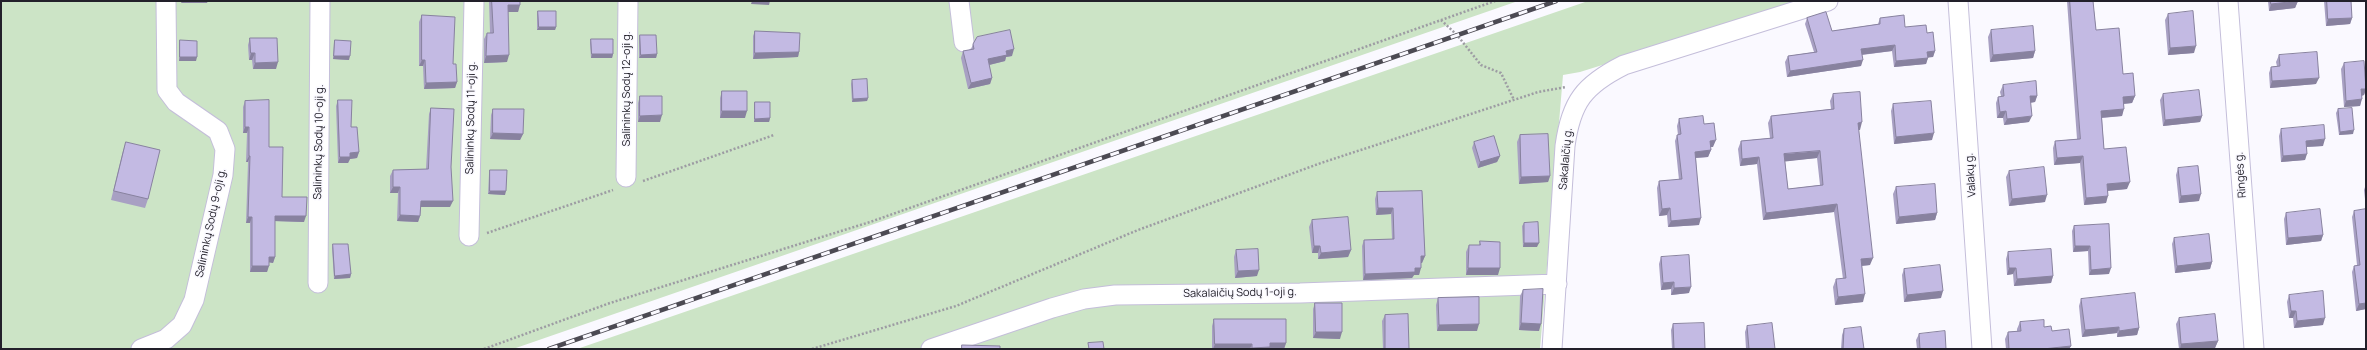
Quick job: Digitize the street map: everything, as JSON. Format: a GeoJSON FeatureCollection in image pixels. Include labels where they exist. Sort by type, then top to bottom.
{"type":"FeatureCollection","features":[{"type":"Feature","properties":{"kind":"street","name":"Salininkų Sodų 9-oji g."},"geometry":{"type":"LineString","coordinates":[[141,349],[166,339],[182,325],[194,300],[223,175],[225,150],[218,131],[176,102],[167,90],[166,1]]}},
{"type":"Feature","properties":{"kind":"street","name":"Salininkų Sodų 10-oji g."},"geometry":{"type":"LineString","coordinates":[[318,283],[320,1]]}},
{"type":"Feature","properties":{"kind":"street","name":"Salininkų Sodų 11-oji g."},"geometry":{"type":"LineString","coordinates":[[469,236],[474,1]]}},
{"type":"Feature","properties":{"kind":"street","name":"Salininkų Sodų 12-oji g."},"geometry":{"type":"LineString","coordinates":[[626,176],[628,1]]}},
{"type":"Feature","properties":{"kind":"street"},"geometry":{"type":"LineString","coordinates":[[958,1],[964,42]]}},
{"type":"Feature","properties":{"kind":"street","name":"Sakalaičių g."},"geometry":{"type":"LineString","coordinates":[[1552,349],[1568,126],[1576,102],[1583,92],[1602,76],[1624,65],[1828,1]]}},
{"type":"Feature","properties":{"kind":"street","name":"Valakų g."},"geometry":{"type":"LineString","coordinates":[[1958,1],[1982,349]]}},
{"type":"Feature","properties":{"kind":"street","name":"Ringės g."},"geometry":{"type":"LineString","coordinates":[[2228,1],[2254,349]]}},
{"type":"Feature","properties":{"kind":"street","name":"Sakalaičių Sodų 1-oji g."},"geometry":{"type":"LineString","coordinates":[[931,349],[1052,308],[1084,299],[1115,295],[1300,292],[1557,284]]}},
{"type":"Feature","properties":{"kind":"path"},"geometry":{"type":"LineString","coordinates":[[484,349],[610,303],[870,222],[1495,1]]}},
{"type":"Feature","properties":{"kind":"path"},"geometry":{"type":"LineString","coordinates":[[1441,20],[1457,35],[1481,65],[1501,73],[1514,100]]}},
{"type":"Feature","properties":{"kind":"path"},"geometry":{"type":"LineString","coordinates":[[812,349],[956,306],[1153,224],[1321,163],[1557,87],[1576,87],[1583,92]]}},
{"type":"Feature","properties":{"kind":"green space"},"geometry":{"type":"Polygon","coordinates":[[[1,1],[1518,1],[513,349],[1,349],[1,1]]]}},
{"type":"Feature","properties":{"kind":"green space"},"geometry":{"type":"Polygon","coordinates":[[[1588,1],[1807,1],[1580,72],[1563,75],[1540,349],[577,349],[1588,1]]]}},
{"type":"Feature","properties":{"kind":"building"},"geometry":{"type":"Polygon","coordinates":[[[492,1],[520,1],[520,5],[508,5],[509,55],[486,56],[487,33],[493,33],[492,1]]]}},
{"type":"Feature","properties":{"kind":"building"},"geometry":{"type":"Polygon","coordinates":[[[2070,1],[2093,1],[2096,30],[2119,28],[2123,74],[2133,73],[2135,96],[2123,97],[2124,109],[2101,111],[2104,149],[2126,147],[2130,182],[2107,184],[2108,196],[2086,198],[2083,156],[2057,158],[2055,141],[2080,139],[2070,1]]]}},
{"type":"Feature","properties":{"kind":"building"},"geometry":{"type":"Polygon","coordinates":[[[2271,1],[2298,1],[2271,4],[2271,1]]]}},
{"type":"Feature","properties":{"kind":"building"},"geometry":{"type":"Polygon","coordinates":[[[2327,1],[2351,1],[2352,18],[2328,19],[2327,1]]]}},
{"type":"Feature","properties":{"kind":"building"},"geometry":{"type":"Polygon","coordinates":[[[538,11],[556,11],[556,27],[539,27],[538,11]]]}},
{"type":"Feature","properties":{"kind":"building"},"geometry":{"type":"Polygon","coordinates":[[[2193,11],[2196,46],[2170,48],[2168,14],[2193,11]]]}},
{"type":"Feature","properties":{"kind":"building"},"geometry":{"type":"Polygon","coordinates":[[[1826,12],[1832,31],[1880,24],[1880,18],[1904,15],[1905,27],[1926,25],[1927,33],[1933,32],[1935,51],[1927,52],[1928,58],[1896,61],[1895,45],[1861,49],[1863,60],[1790,71],[1788,56],[1817,52],[1807,18],[1826,12]]]}},
{"type":"Feature","properties":{"kind":"building"},"geometry":{"type":"Polygon","coordinates":[[[422,15],[455,17],[453,64],[456,64],[457,82],[426,83],[425,60],[422,60],[422,15]]]}},
{"type":"Feature","properties":{"kind":"building"},"geometry":{"type":"Polygon","coordinates":[[[2033,26],[2035,51],[1993,55],[1991,30],[2033,26]]]}},
{"type":"Feature","properties":{"kind":"building"},"geometry":{"type":"Polygon","coordinates":[[[1010,30],[1014,49],[1006,51],[1007,55],[988,59],[992,78],[971,83],[963,51],[974,49],[973,44],[977,37],[1010,30]]]}},
{"type":"Feature","properties":{"kind":"building"},"geometry":{"type":"Polygon","coordinates":[[[755,31],[800,33],[799,52],[755,53],[755,31]]]}},
{"type":"Feature","properties":{"kind":"building"},"geometry":{"type":"Polygon","coordinates":[[[640,35],[656,35],[657,54],[641,55],[640,35]]]}},
{"type":"Feature","properties":{"kind":"building"},"geometry":{"type":"Polygon","coordinates":[[[250,38],[277,38],[278,62],[255,63],[255,53],[251,53],[250,38]]]}},
{"type":"Feature","properties":{"kind":"building"},"geometry":{"type":"Polygon","coordinates":[[[591,39],[613,39],[613,54],[592,54],[591,39]]]}},
{"type":"Feature","properties":{"kind":"building"},"geometry":{"type":"Polygon","coordinates":[[[180,40],[197,41],[197,57],[180,57],[180,40]]]}},
{"type":"Feature","properties":{"kind":"building"},"geometry":{"type":"Polygon","coordinates":[[[335,40],[351,41],[350,56],[334,56],[335,40]]]}},
{"type":"Feature","properties":{"kind":"building"},"geometry":{"type":"Polygon","coordinates":[[[2317,52],[2319,78],[2272,81],[2271,67],[2280,66],[2279,55],[2317,52]]]}},
{"type":"Feature","properties":{"kind":"building"},"geometry":{"type":"Polygon","coordinates":[[[2364,61],[2366,89],[2361,89],[2362,99],[2346,101],[2344,63],[2364,61]]]}},
{"type":"Feature","properties":{"kind":"building"},"geometry":{"type":"Polygon","coordinates":[[[867,79],[868,98],[853,99],[852,80],[867,79]]]}},
{"type":"Feature","properties":{"kind":"building"},"geometry":{"type":"Polygon","coordinates":[[[2036,81],[2037,96],[2030,96],[2032,116],[2007,119],[2006,111],[2000,112],[1998,97],[2004,96],[2003,85],[2036,81]]]}},
{"type":"Feature","properties":{"kind":"building"},"geometry":{"type":"Polygon","coordinates":[[[2199,90],[2202,116],[2165,120],[2163,94],[2199,90]]]}},
{"type":"Feature","properties":{"kind":"building"},"geometry":{"type":"Polygon","coordinates":[[[722,91],[747,91],[747,111],[722,111],[722,91]]]}},
{"type":"Feature","properties":{"kind":"building"},"geometry":{"type":"Polygon","coordinates":[[[1860,92],[1862,122],[1858,123],[1873,258],[1861,259],[1865,294],[1838,297],[1836,279],[1846,278],[1837,204],[1766,213],[1759,157],[1742,159],[1741,141],[1773,138],[1771,116],[1834,109],[1833,94],[1860,92]],[[1820,151],[1784,154],[1788,189],[1823,185],[1820,151]]]}},
{"type":"Feature","properties":{"kind":"building"},"geometry":{"type":"Polygon","coordinates":[[[640,96],[662,96],[662,115],[640,116],[640,96]]]}},
{"type":"Feature","properties":{"kind":"building"},"geometry":{"type":"Polygon","coordinates":[[[269,100],[269,147],[283,147],[282,197],[307,197],[306,216],[275,216],[275,257],[269,257],[269,266],[252,266],[252,217],[248,217],[250,156],[249,127],[245,127],[245,101],[269,100]]]}},
{"type":"Feature","properties":{"kind":"building"},"geometry":{"type":"Polygon","coordinates":[[[338,100],[352,100],[351,127],[357,127],[359,152],[350,153],[350,157],[340,157],[338,100]]]}},
{"type":"Feature","properties":{"kind":"building"},"geometry":{"type":"Polygon","coordinates":[[[1931,101],[1934,133],[1896,137],[1893,104],[1931,101]]]}},
{"type":"Feature","properties":{"kind":"building"},"geometry":{"type":"Polygon","coordinates":[[[755,102],[770,102],[770,118],[755,119],[755,102]]]}},
{"type":"Feature","properties":{"kind":"building"},"geometry":{"type":"Polygon","coordinates":[[[431,108],[454,109],[451,167],[453,201],[421,201],[420,216],[400,215],[400,187],[393,187],[393,170],[428,169],[431,108]]]}},
{"type":"Feature","properties":{"kind":"building"},"geometry":{"type":"Polygon","coordinates":[[[2352,108],[2354,130],[2340,132],[2338,109],[2352,108]]]}},
{"type":"Feature","properties":{"kind":"building"},"geometry":{"type":"Polygon","coordinates":[[[493,109],[524,109],[523,134],[493,133],[493,109]]]}},
{"type":"Feature","properties":{"kind":"building"},"geometry":{"type":"Polygon","coordinates":[[[1703,116],[1704,124],[1714,123],[1716,140],[1710,141],[1711,150],[1695,152],[1701,218],[1671,221],[1670,208],[1662,209],[1659,181],[1682,179],[1677,135],[1681,134],[1679,119],[1703,116]]]}},
{"type":"Feature","properties":{"kind":"building"},"geometry":{"type":"Polygon","coordinates":[[[2324,125],[2325,139],[2306,141],[2307,154],[2283,156],[2281,129],[2324,125]]]}},
{"type":"Feature","properties":{"kind":"building"},"geometry":{"type":"Polygon","coordinates":[[[1548,134],[1550,176],[1521,177],[1520,135],[1548,134]]]}},
{"type":"Feature","properties":{"kind":"building"},"geometry":{"type":"Polygon","coordinates":[[[1494,136],[1500,156],[1480,162],[1474,142],[1494,136]]]}},
{"type":"Feature","properties":{"kind":"building"},"geometry":{"type":"Polygon","coordinates":[[[126,142],[160,150],[148,199],[114,191],[126,142]]]}},
{"type":"Feature","properties":{"kind":"building"},"geometry":{"type":"Polygon","coordinates":[[[2198,166],[2201,194],[2181,196],[2178,168],[2198,166]]]}},
{"type":"Feature","properties":{"kind":"building"},"geometry":{"type":"Polygon","coordinates":[[[2044,167],[2047,195],[2012,199],[2009,171],[2044,167]]]}},
{"type":"Feature","properties":{"kind":"building"},"geometry":{"type":"Polygon","coordinates":[[[490,170],[507,170],[506,191],[490,191],[490,170]]]}},
{"type":"Feature","properties":{"kind":"building"},"geometry":{"type":"Polygon","coordinates":[[[1935,184],[1937,213],[1899,217],[1896,187],[1935,184]]]}},
{"type":"Feature","properties":{"kind":"building"},"geometry":{"type":"Polygon","coordinates":[[[1422,191],[1425,256],[1421,256],[1421,268],[1415,268],[1415,272],[1365,274],[1364,240],[1394,239],[1393,208],[1378,208],[1377,192],[1422,191]]]}},
{"type":"Feature","properties":{"kind":"building"},"geometry":{"type":"Polygon","coordinates":[[[2320,209],[2323,235],[2288,238],[2286,213],[2320,209]]]}},
{"type":"Feature","properties":{"kind":"building"},"geometry":{"type":"Polygon","coordinates":[[[2366,209],[2366,303],[2359,304],[2354,266],[2360,265],[2354,211],[2366,209]]]}},
{"type":"Feature","properties":{"kind":"building"},"geometry":{"type":"Polygon","coordinates":[[[1348,217],[1351,250],[1321,253],[1320,246],[1314,246],[1312,220],[1348,217]]]}},
{"type":"Feature","properties":{"kind":"building"},"geometry":{"type":"Polygon","coordinates":[[[1538,222],[1539,243],[1524,243],[1524,223],[1538,222]]]}},
{"type":"Feature","properties":{"kind":"building"},"geometry":{"type":"Polygon","coordinates":[[[2109,224],[2111,268],[2091,270],[2090,246],[2075,246],[2074,226],[2109,224]]]}},
{"type":"Feature","properties":{"kind":"building"},"geometry":{"type":"Polygon","coordinates":[[[2209,234],[2212,262],[2177,266],[2174,238],[2209,234]]]}},
{"type":"Feature","properties":{"kind":"building"},"geometry":{"type":"Polygon","coordinates":[[[1480,241],[1500,242],[1500,268],[1468,268],[1469,245],[1480,245],[1480,241]]]}},
{"type":"Feature","properties":{"kind":"building"},"geometry":{"type":"Polygon","coordinates":[[[333,244],[348,244],[351,274],[335,276],[333,244]]]}},
{"type":"Feature","properties":{"kind":"building"},"geometry":{"type":"Polygon","coordinates":[[[1258,249],[1259,270],[1238,271],[1236,250],[1258,249]]]}},
{"type":"Feature","properties":{"kind":"building"},"geometry":{"type":"Polygon","coordinates":[[[2051,249],[2053,276],[2017,279],[2016,268],[2009,268],[2008,252],[2051,249]]]}},
{"type":"Feature","properties":{"kind":"building"},"geometry":{"type":"Polygon","coordinates":[[[1689,255],[1691,287],[1674,288],[1674,282],[1663,283],[1661,257],[1689,255]]]}},
{"type":"Feature","properties":{"kind":"building"},"geometry":{"type":"Polygon","coordinates":[[[1940,265],[1943,291],[1907,295],[1904,269],[1940,265]]]}},
{"type":"Feature","properties":{"kind":"building"},"geometry":{"type":"Polygon","coordinates":[[[1543,289],[1541,324],[1521,323],[1523,290],[1543,289]]]}},
{"type":"Feature","properties":{"kind":"building"},"geometry":{"type":"Polygon","coordinates":[[[2323,291],[2325,318],[2297,321],[2296,311],[2291,311],[2289,295],[2323,291]]]}},
{"type":"Feature","properties":{"kind":"building"},"geometry":{"type":"Polygon","coordinates":[[[2135,293],[2139,328],[2119,331],[2119,327],[2085,330],[2081,299],[2135,293]]]}},
{"type":"Feature","properties":{"kind":"building"},"geometry":{"type":"Polygon","coordinates":[[[1479,297],[1479,324],[1439,325],[1438,298],[1479,297]]]}},
{"type":"Feature","properties":{"kind":"building"},"geometry":{"type":"Polygon","coordinates":[[[1315,303],[1342,303],[1342,332],[1316,332],[1315,303]]]}},
{"type":"Feature","properties":{"kind":"building"},"geometry":{"type":"Polygon","coordinates":[[[1408,314],[1409,349],[1385,349],[1385,315],[1408,314]]]}},
{"type":"Feature","properties":{"kind":"building"},"geometry":{"type":"Polygon","coordinates":[[[2215,314],[2218,341],[2181,344],[2179,318],[2215,314]]]}},
{"type":"Feature","properties":{"kind":"building"},"geometry":{"type":"Polygon","coordinates":[[[1214,319],[1286,319],[1286,343],[1270,343],[1270,347],[1252,348],[1252,344],[1215,344],[1214,319]]]}},
{"type":"Feature","properties":{"kind":"building"},"geometry":{"type":"Polygon","coordinates":[[[2044,320],[2044,327],[2051,326],[2052,331],[2069,329],[2071,346],[2043,349],[2009,349],[2008,332],[2021,331],[2020,322],[2044,320]]]}},
{"type":"Feature","properties":{"kind":"building"},"geometry":{"type":"Polygon","coordinates":[[[1704,323],[1705,349],[1674,349],[1673,324],[1704,323]]]}},
{"type":"Feature","properties":{"kind":"building"},"geometry":{"type":"Polygon","coordinates":[[[1772,323],[1775,349],[1749,349],[1747,326],[1772,323]]]}},
{"type":"Feature","properties":{"kind":"building"},"geometry":{"type":"Polygon","coordinates":[[[1861,327],[1864,349],[1843,349],[1844,329],[1861,327]]]}},
{"type":"Feature","properties":{"kind":"building"},"geometry":{"type":"Polygon","coordinates":[[[1945,331],[1946,349],[1920,349],[1919,334],[1945,331]]]}},
{"type":"Feature","properties":{"kind":"building"},"geometry":{"type":"Polygon","coordinates":[[[1103,342],[1104,349],[1089,349],[1088,343],[1103,342]]]}},
{"type":"Feature","properties":{"kind":"building"},"geometry":{"type":"Polygon","coordinates":[[[962,345],[1000,346],[1000,349],[962,349],[962,345]]]}},
{"type":"Feature","properties":{"kind":"railway"},"geometry":{"type":"LineString","coordinates":[[549,349],[1556,1]]}}]}
